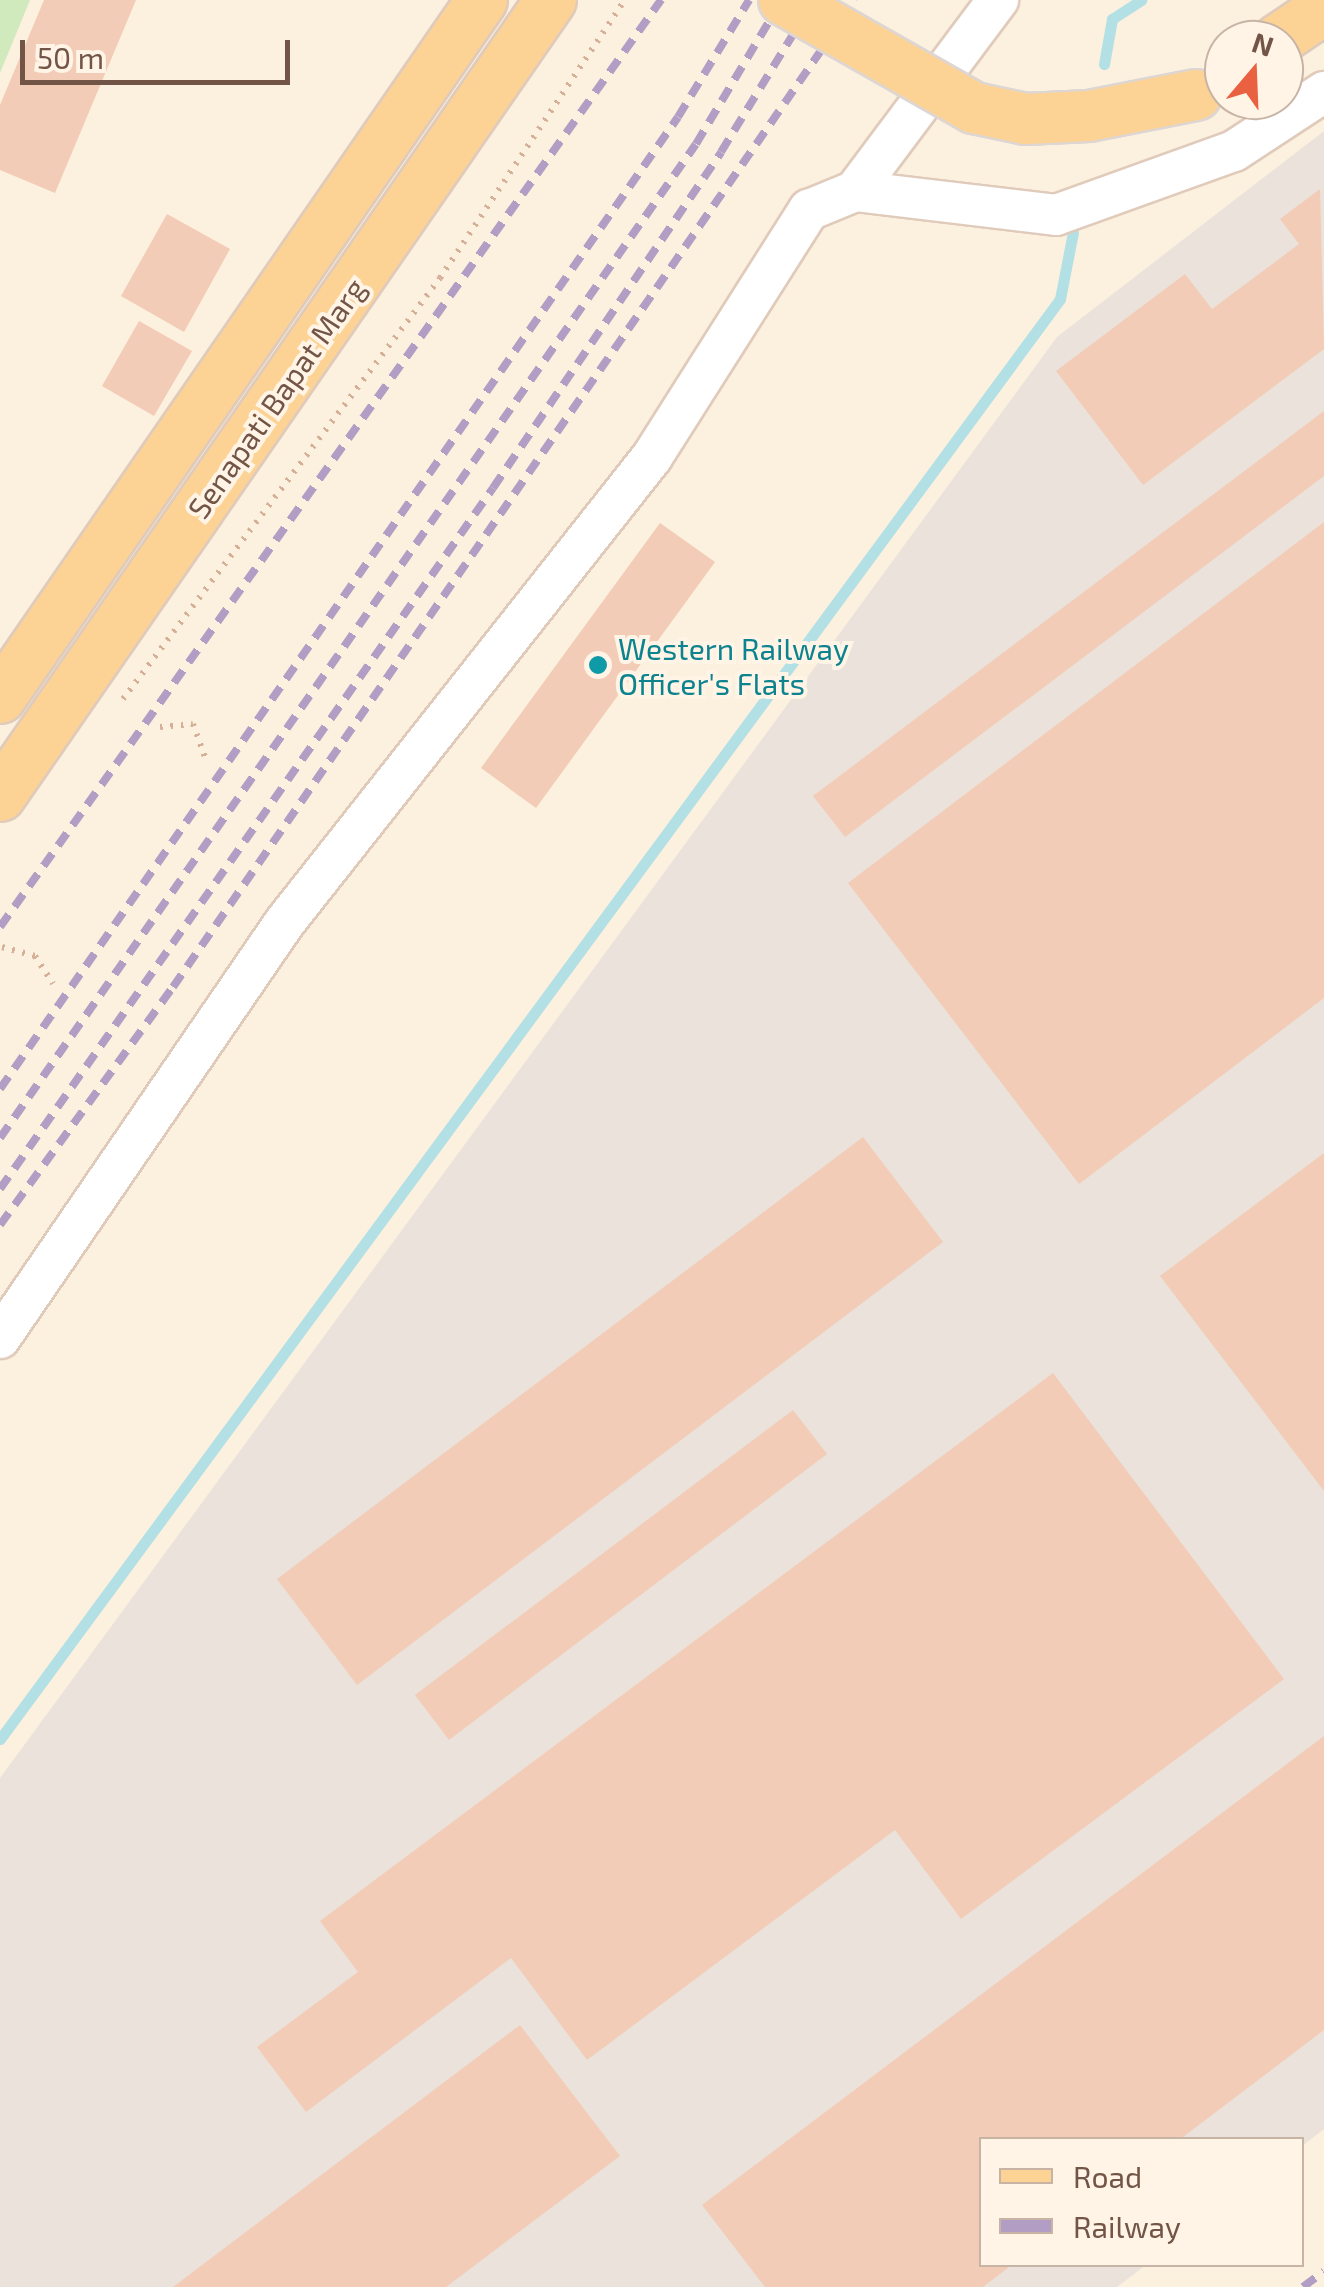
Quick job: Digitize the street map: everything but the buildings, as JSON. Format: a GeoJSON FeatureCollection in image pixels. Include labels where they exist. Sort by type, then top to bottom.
{"type":"FeatureCollection","features":[{"type":"Feature","properties":{"kind":"main road","name":"Senapati Bapat Marg"},"geometry":{"type":"LineString","coordinates":[[6,774],[100,652],[551,0]]}},
{"type":"Feature","properties":{"kind":"main road"},"geometry":{"type":"LineString","coordinates":[[784,0],[974,108],[1026,120],[1089,116],[1204,87]]}},
{"type":"Feature","properties":{"kind":"main road","name":"Senapati Bapat Marg"},"geometry":{"type":"LineString","coordinates":[[0,698],[468,19]]}},
{"type":"Feature","properties":{"kind":"main road"},"geometry":{"type":"LineString","coordinates":[[315,241],[361,275]]}},
{"type":"Feature","properties":{"kind":"main road"},"geometry":{"type":"LineString","coordinates":[[52,622],[100,652]]}},
{"type":"Feature","properties":{"kind":"street"},"geometry":{"type":"LineString","coordinates":[[855,191],[998,0]]}},
{"type":"Feature","properties":{"kind":"street"},"geometry":{"type":"LineString","coordinates":[[468,19],[502,72]]}},
{"type":"Feature","properties":{"kind":"street"},"geometry":{"type":"LineString","coordinates":[[0,1338],[285,922],[652,457],[809,210],[855,191],[1056,215],[1234,150],[1324,92]]}},
{"type":"Feature","properties":{"kind":"path"},"geometry":{"type":"LineString","coordinates":[[116,709],[440,278],[625,0]]}},
{"type":"Feature","properties":{"kind":"path"},"geometry":{"type":"LineString","coordinates":[[160,727],[194,724],[206,760]]}},
{"type":"Feature","properties":{"kind":"path"},"geometry":{"type":"LineString","coordinates":[[2,947],[35,956],[53,984]]}},
{"type":"Feature","properties":{"kind":"shaded area"},"geometry":{"type":"Polygon","coordinates":[[[1324,131],[1324,2129],[1304,2144],[1304,2137],[979,2137],[979,2267],[1143,2267],[1117,2287],[0,2287],[0,1778],[1057,337],[1324,131]]]}},
{"type":"Feature","properties":{"kind":"green space"},"geometry":{"type":"Polygon","coordinates":[[[0,0],[30,0],[0,73],[0,0]]]}},
{"type":"Feature","properties":{"kind":"waterway"},"geometry":{"type":"LineString","coordinates":[[1104,64],[1112,19],[1141,0]]}},
{"type":"Feature","properties":{"kind":"waterway"},"geometry":{"type":"LineString","coordinates":[[0,1739],[1060,299],[1073,232]]}},
{"type":"Feature","properties":{"kind":"railway"},"geometry":{"type":"LineString","coordinates":[[0,927],[661,0]]}},
{"type":"Feature","properties":{"kind":"railway"},"geometry":{"type":"LineString","coordinates":[[0,1089],[678,117],[749,0]]}},
{"type":"Feature","properties":{"kind":"railway"},"geometry":{"type":"LineString","coordinates":[[0,1138],[696,144],[782,0]]}},
{"type":"Feature","properties":{"kind":"railway"},"geometry":{"type":"LineString","coordinates":[[0,1189],[493,488],[721,152],[814,0]]}},
{"type":"Feature","properties":{"kind":"railway"},"geometry":{"type":"LineString","coordinates":[[0,1225],[173,987],[856,0]]}},
{"type":"Feature","properties":{"kind":"railway"},"geometry":{"type":"LineString","coordinates":[[1303,2287],[1324,2271]]}},
{"type":"Feature","properties":{"kind":"place","name":"Western Railway Officer's Flats"},"geometry":{"type":"Point","coordinates":[598,665]}}]}
